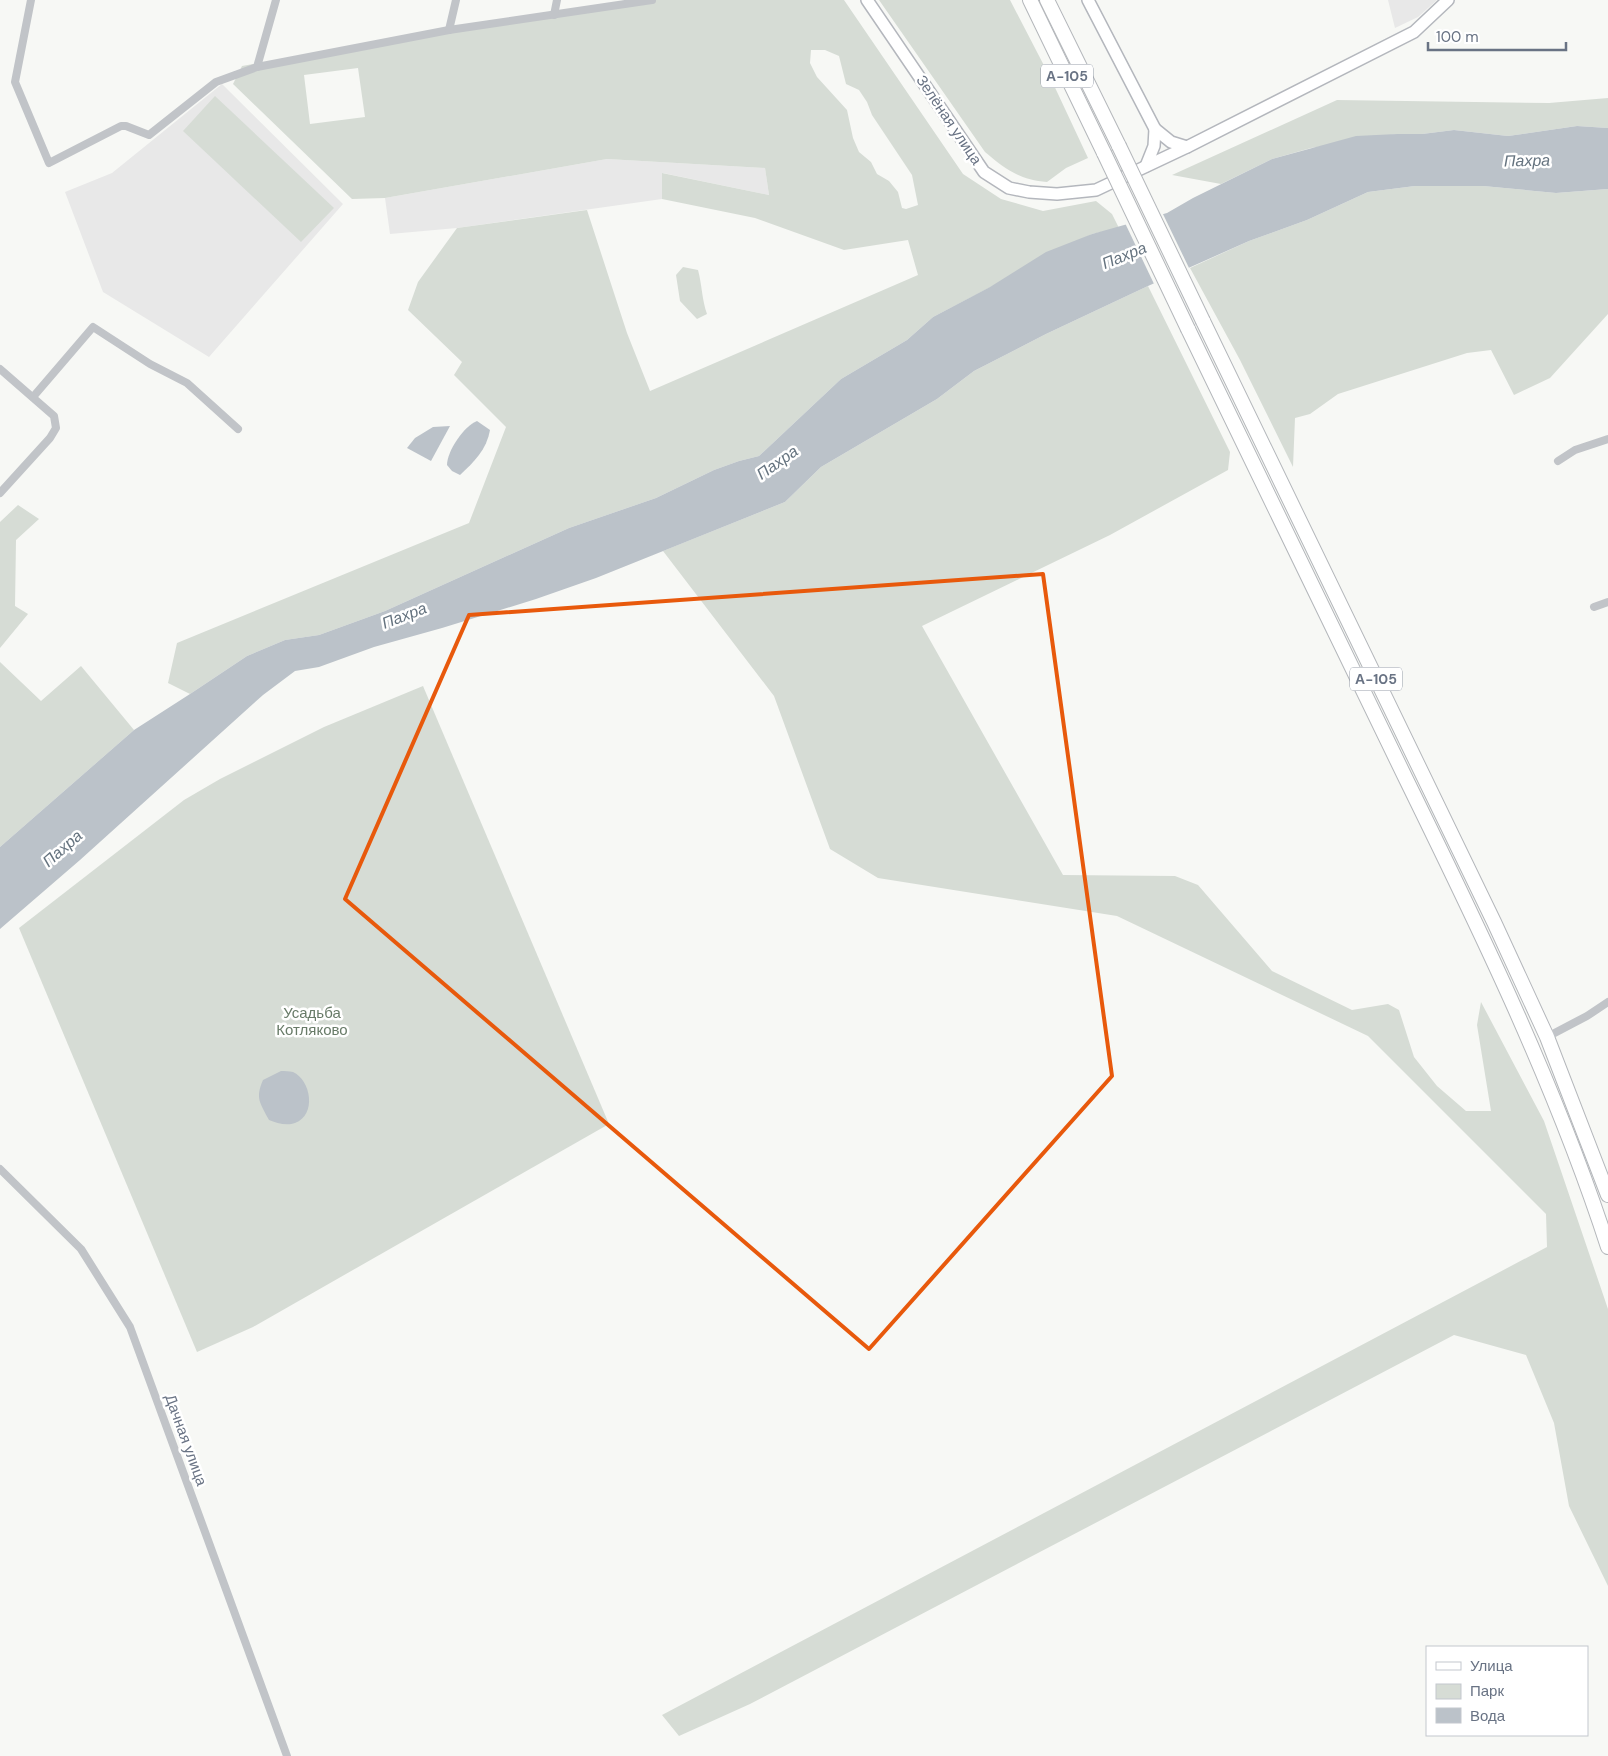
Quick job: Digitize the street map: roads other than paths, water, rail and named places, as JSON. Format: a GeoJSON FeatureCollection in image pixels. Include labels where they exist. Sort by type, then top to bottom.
{"type":"FeatureCollection","features":[{"type":"Feature","properties":{"kind":"highway","name":"А-105"},"geometry":{"type":"LineString","coordinates":[[1030,0],[1477,926],[1554,1101],[1608,1247]]}},
{"type":"Feature","properties":{"kind":"highway","name":"А-105"},"geometry":{"type":"LineString","coordinates":[[1047,0],[1494,922],[1547,1037],[1608,1195]]}},
{"type":"Feature","properties":{"kind":"street"},"geometry":{"type":"LineString","coordinates":[[31,0],[15,82],[49,163],[121,126],[126,126],[149,135],[216,82],[258,67],[449,30],[652,0]]}},
{"type":"Feature","properties":{"kind":"street"},"geometry":{"type":"LineString","coordinates":[[258,67],[276,0]]}},
{"type":"Feature","properties":{"kind":"street"},"geometry":{"type":"LineString","coordinates":[[449,30],[456,0]]}},
{"type":"Feature","properties":{"kind":"street"},"geometry":{"type":"LineString","coordinates":[[554,15],[557,0]]}},
{"type":"Feature","properties":{"kind":"street","name":"Зелёная улица"},"geometry":{"type":"LineString","coordinates":[[867,0],[984,172],[1009,188],[1056,194],[1096,190],[1187,147],[1414,32],[1448,0]]}},
{"type":"Feature","properties":{"kind":"street"},"geometry":{"type":"LineString","coordinates":[[1088,0],[1156,129],[1171,142],[1187,147]]}},
{"type":"Feature","properties":{"kind":"street"},"geometry":{"type":"LineString","coordinates":[[1146,166],[1154,146],[1156,129]]}},
{"type":"Feature","properties":{"kind":"street"},"geometry":{"type":"LineString","coordinates":[[32,397],[93,328],[150,364],[188,383],[238,428]]}},
{"type":"Feature","properties":{"kind":"street"},"geometry":{"type":"LineString","coordinates":[[0,370],[54,416],[56,428],[50,438],[0,493]]}},
{"type":"Feature","properties":{"kind":"street"},"geometry":{"type":"LineString","coordinates":[[1558,461],[1575,450],[1608,439]]}},
{"type":"Feature","properties":{"kind":"street"},"geometry":{"type":"LineString","coordinates":[[1594,607],[1608,602]]}},
{"type":"Feature","properties":{"kind":"street"},"geometry":{"type":"LineString","coordinates":[[1547,1037],[1587,1016],[1608,1002]]}},
{"type":"Feature","properties":{"kind":"street","name":"Дачная улица"},"geometry":{"type":"LineString","coordinates":[[0,1169],[81,1249],[130,1327],[287,1756]]}},
{"type":"Feature","properties":{"kind":"water","name":"Пахра"},"geometry":{"type":"Polygon","coordinates":[[[1577,126],[1608,128],[1608,189],[1556,193],[1483,186],[1415,186],[1368,192],[1307,220],[1249,241],[1148,286],[1046,334],[974,371],[937,399],[821,467],[785,502],[596,578],[536,599],[374,647],[319,667],[295,671],[263,695],[80,860],[0,929],[0,847],[134,730],[247,656],[285,640],[319,635],[385,611],[569,528],[656,498],[714,470],[759,456],[841,379],[907,340],[933,317],[990,287],[1046,252],[1092,234],[1167,213],[1272,159],[1356,136],[1422,134],[1454,130],[1508,136],[1577,126]]]}},
{"type":"Feature","properties":{"kind":"water"},"geometry":{"type":"Polygon","coordinates":[[[477,421],[490,430],[488,437],[479,455],[460,475],[452,471],[447,465],[448,459],[453,446],[462,433],[477,421]]]}},
{"type":"Feature","properties":{"kind":"water"},"geometry":{"type":"Polygon","coordinates":[[[450,426],[431,461],[407,448],[415,438],[433,427],[450,426]]]}},
{"type":"Feature","properties":{"kind":"water"},"geometry":{"type":"Polygon","coordinates":[[[281,1071],[293,1072],[299,1076],[304,1082],[309,1098],[306,1113],[302,1119],[292,1124],[282,1124],[269,1120],[259,1096],[263,1080],[281,1071]]]}},
{"type":"Feature","properties":{"kind":"park label","name":"Усадьба Котляково"},"geometry":{"type":"Point","coordinates":[312,1022]}}]}
